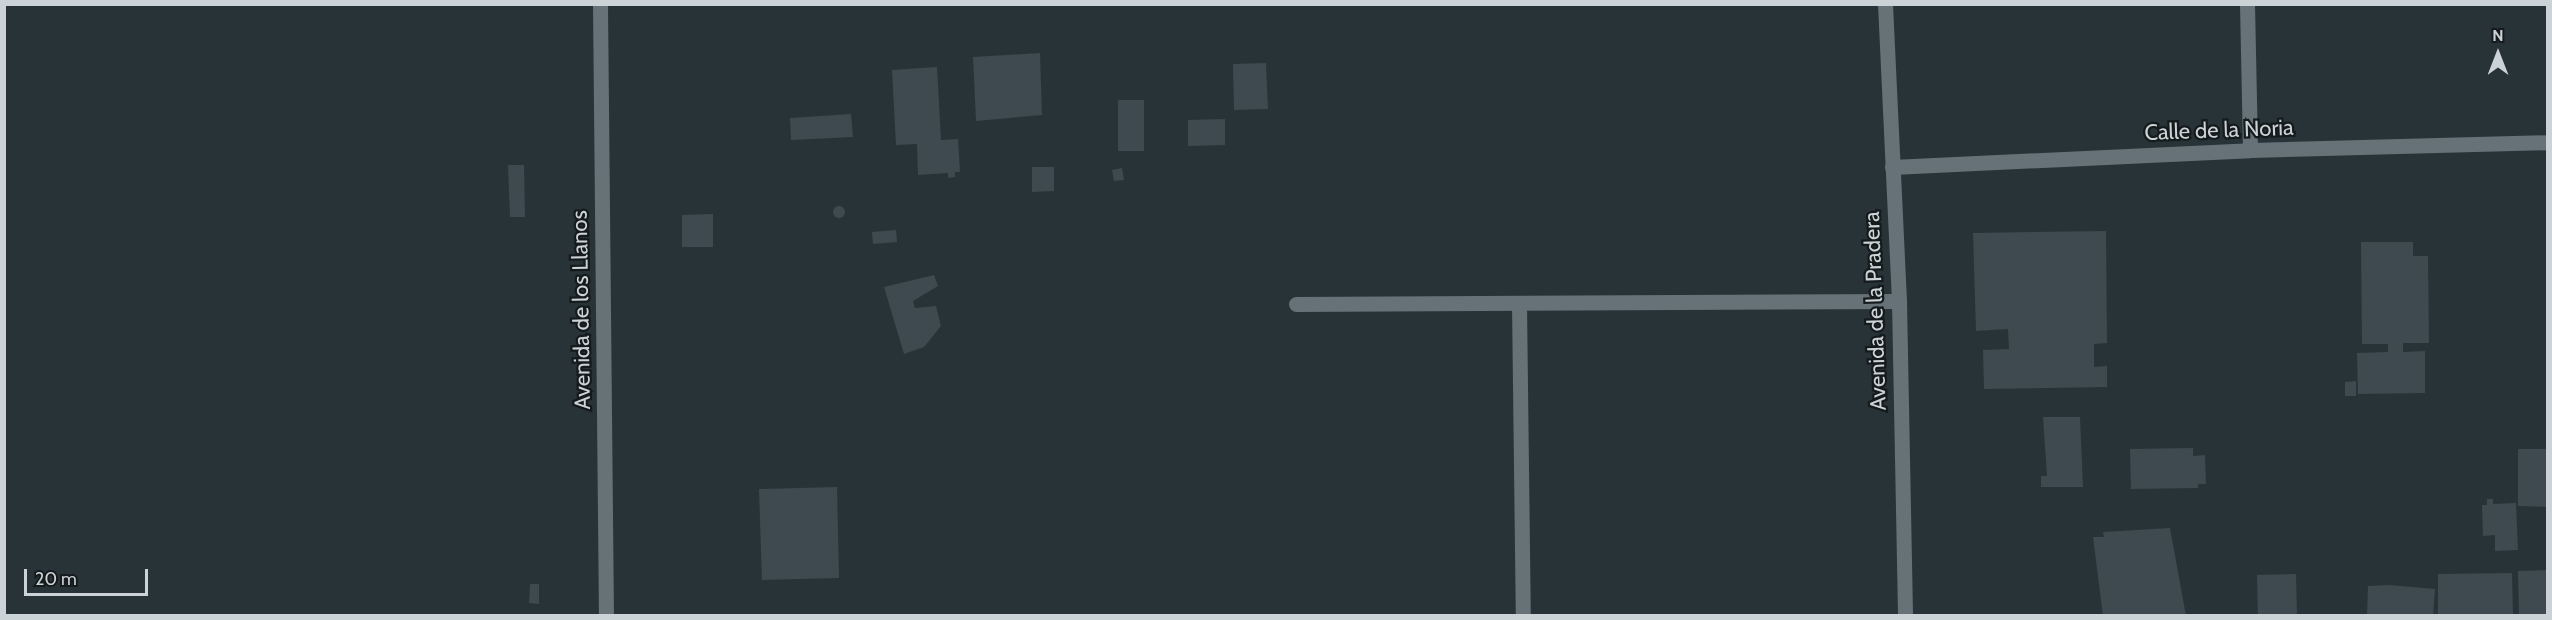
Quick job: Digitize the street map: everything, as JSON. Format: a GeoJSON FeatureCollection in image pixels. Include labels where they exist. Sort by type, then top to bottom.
{"type":"FeatureCollection","features":[{"type":"Feature","properties":{"kind":"street","name":"Avenida de los Llanos"},"geometry":{"type":"LineString","coordinates":[[600,4],[606,615]]}},
{"type":"Feature","properties":{"kind":"street","name":"Avenida de la Pradera"},"geometry":{"type":"LineString","coordinates":[[1885,4],[1899,301],[1905,615]]}},
{"type":"Feature","properties":{"kind":"street"},"geometry":{"type":"LineString","coordinates":[[2247,4],[2250,150]]}},
{"type":"Feature","properties":{"kind":"street","name":"Calle de la Noria"},"geometry":{"type":"LineString","coordinates":[[1892,167],[2250,150],[2547,142]]}},
{"type":"Feature","properties":{"kind":"street"},"geometry":{"type":"LineString","coordinates":[[1296,304],[1899,301]]}},
{"type":"Feature","properties":{"kind":"street"},"geometry":{"type":"LineString","coordinates":[[1519,303],[1523,615]]}},
{"type":"Feature","properties":{"kind":"building"},"geometry":{"type":"Polygon","coordinates":[[[1040,53],[1042,115],[976,121],[973,57],[1040,53]]]}},
{"type":"Feature","properties":{"kind":"building"},"geometry":{"type":"Polygon","coordinates":[[[1266,63],[1268,109],[1234,110],[1233,64],[1266,63]]]}},
{"type":"Feature","properties":{"kind":"building"},"geometry":{"type":"Polygon","coordinates":[[[937,67],[941,140],[958,139],[960,172],[955,172],[955,177],[948,178],[948,173],[918,175],[917,144],[896,145],[892,70],[937,67]]]}},
{"type":"Feature","properties":{"kind":"building"},"geometry":{"type":"Polygon","coordinates":[[[1118,100],[1144,100],[1144,151],[1118,151],[1118,100]]]}},
{"type":"Feature","properties":{"kind":"building"},"geometry":{"type":"Polygon","coordinates":[[[851,114],[853,137],[791,140],[790,118],[851,114]]]}},
{"type":"Feature","properties":{"kind":"building"},"geometry":{"type":"Polygon","coordinates":[[[1225,119],[1225,145],[1188,146],[1188,120],[1225,119]]]}},
{"type":"Feature","properties":{"kind":"building"},"geometry":{"type":"Polygon","coordinates":[[[508,165],[524,165],[525,217],[510,217],[508,165]]]}},
{"type":"Feature","properties":{"kind":"building"},"geometry":{"type":"Polygon","coordinates":[[[1032,167],[1054,167],[1054,191],[1032,192],[1032,167]]]}},
{"type":"Feature","properties":{"kind":"building"},"geometry":{"type":"Polygon","coordinates":[[[1122,168],[1124,180],[1114,181],[1112,170],[1122,168]]]}},
{"type":"Feature","properties":{"kind":"building"},"geometry":{"type":"Polygon","coordinates":[[[841,206],[845,212],[841,218],[837,218],[833,210],[841,206]]]}},
{"type":"Feature","properties":{"kind":"building"},"geometry":{"type":"Polygon","coordinates":[[[713,214],[713,247],[682,247],[682,215],[713,214]]]}},
{"type":"Feature","properties":{"kind":"building"},"geometry":{"type":"Polygon","coordinates":[[[896,230],[897,242],[873,244],[872,232],[896,230]]]}},
{"type":"Feature","properties":{"kind":"building"},"geometry":{"type":"Polygon","coordinates":[[[2106,231],[2107,343],[2094,344],[2094,367],[2107,366],[2107,387],[1984,389],[1983,350],[2009,349],[2008,329],[1976,331],[1973,233],[2106,231]]]}},
{"type":"Feature","properties":{"kind":"building"},"geometry":{"type":"Polygon","coordinates":[[[2361,242],[2413,242],[2413,256],[2428,256],[2429,343],[2403,343],[2403,352],[2425,351],[2425,393],[2358,394],[2357,353],[2388,352],[2388,344],[2362,344],[2361,242]]]}},
{"type":"Feature","properties":{"kind":"building"},"geometry":{"type":"Polygon","coordinates":[[[934,275],[938,286],[913,301],[915,308],[936,306],[941,326],[924,347],[904,354],[884,287],[934,275]]]}},
{"type":"Feature","properties":{"kind":"building"},"geometry":{"type":"Polygon","coordinates":[[[2356,381],[2356,396],[2345,396],[2345,382],[2356,381]]]}},
{"type":"Feature","properties":{"kind":"building"},"geometry":{"type":"Polygon","coordinates":[[[2043,417],[2080,417],[2083,487],[2041,487],[2041,476],[2047,476],[2043,417]]]}},
{"type":"Feature","properties":{"kind":"building"},"geometry":{"type":"Polygon","coordinates":[[[2193,448],[2193,456],[2205,455],[2206,484],[2198,484],[2198,488],[2131,489],[2130,449],[2193,448]]]}},
{"type":"Feature","properties":{"kind":"building"},"geometry":{"type":"Polygon","coordinates":[[[2518,449],[2548,449],[2548,507],[2518,506],[2518,449]]]}},
{"type":"Feature","properties":{"kind":"building"},"geometry":{"type":"Polygon","coordinates":[[[837,487],[839,578],[762,580],[759,489],[837,487]]]}},
{"type":"Feature","properties":{"kind":"building"},"geometry":{"type":"Polygon","coordinates":[[[2487,499],[2493,499],[2493,504],[2516,503],[2518,550],[2495,551],[2495,535],[2483,536],[2482,505],[2487,505],[2487,499]]]}},
{"type":"Feature","properties":{"kind":"building"},"geometry":{"type":"Polygon","coordinates":[[[2170,528],[2186,616],[2103,616],[2093,537],[2104,537],[2103,532],[2170,528]]]}},
{"type":"Feature","properties":{"kind":"building"},"geometry":{"type":"Polygon","coordinates":[[[2548,570],[2548,616],[2519,616],[2518,571],[2548,570]]]}},
{"type":"Feature","properties":{"kind":"building"},"geometry":{"type":"Polygon","coordinates":[[[2512,573],[2513,616],[2438,616],[2438,574],[2512,573]]]}},
{"type":"Feature","properties":{"kind":"building"},"geometry":{"type":"Polygon","coordinates":[[[2296,574],[2297,616],[2258,616],[2257,575],[2296,574]]]}},
{"type":"Feature","properties":{"kind":"building"},"geometry":{"type":"Polygon","coordinates":[[[530,584],[539,584],[539,604],[529,603],[530,584]]]}},
{"type":"Feature","properties":{"kind":"building"},"geometry":{"type":"Polygon","coordinates":[[[2389,585],[2435,589],[2433,616],[2367,616],[2368,586],[2389,585]]]}}]}
